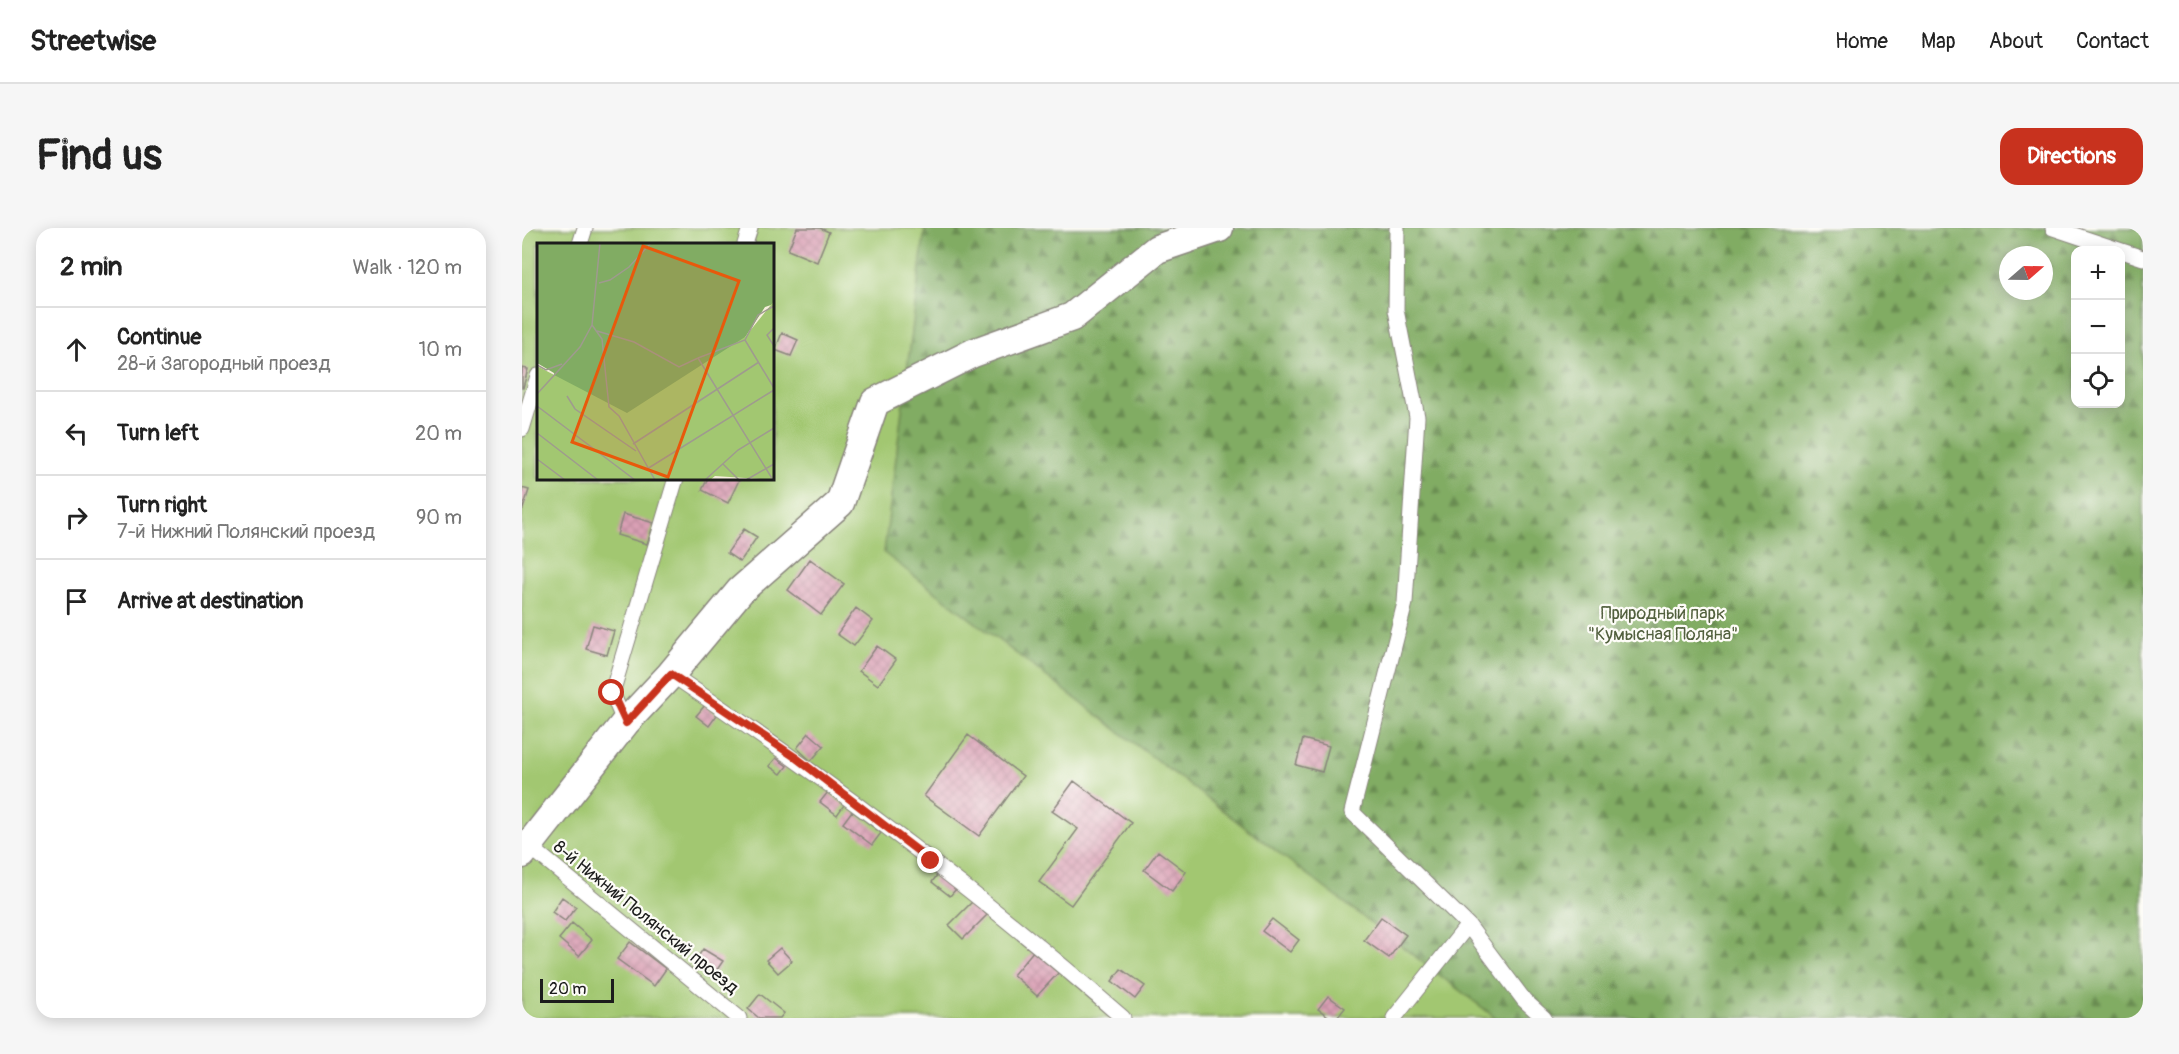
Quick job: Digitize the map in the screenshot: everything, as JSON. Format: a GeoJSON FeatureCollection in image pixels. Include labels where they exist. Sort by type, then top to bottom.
{"type":"FeatureCollection","features":[{"type":"Feature","properties":{"kind":"street"},"geometry":{"type":"LineString","coordinates":[[525,850],[626,723],[671,674],[740,591],[840,502],[875,402],[973,353],[1072,317],[1157,249],[1220,228]]}},
{"type":"Feature","properties":{"kind":"lane"},"geometry":{"type":"LineString","coordinates":[[580,243],[585,228]]}},
{"type":"Feature","properties":{"kind":"lane"},"geometry":{"type":"LineString","coordinates":[[745,243],[750,228]]}},
{"type":"Feature","properties":{"kind":"lane"},"geometry":{"type":"LineString","coordinates":[[1397,228],[1396,310],[1417,417],[1405,603],[1352,812],[1468,925],[1524,1000],[1544,1018]]}},
{"type":"Feature","properties":{"kind":"lane"},"geometry":{"type":"LineString","coordinates":[[2053,228],[2143,258]]}},
{"type":"Feature","properties":{"kind":"lane"},"geometry":{"type":"LineString","coordinates":[[522,429],[537,379]]}},
{"type":"Feature","properties":{"kind":"lane"},"geometry":{"type":"LineString","coordinates":[[626,723],[612,693],[675,480]]}},
{"type":"Feature","properties":{"kind":"lane"},"geometry":{"type":"LineString","coordinates":[[671,674],[813,771],[1032,938],[1123,1018]]}},
{"type":"Feature","properties":{"kind":"lane","name":"8-й Нижний Полянский проезд"},"geometry":{"type":"LineString","coordinates":[[525,850],[740,1018]]}},
{"type":"Feature","properties":{"kind":"lane"},"geometry":{"type":"LineString","coordinates":[[1394,1018],[1468,925]]}},
{"type":"Feature","properties":{"kind":"green space"},"geometry":{"type":"Polygon","coordinates":[[[522,228],[925,228],[884,553],[1496,1018],[522,1018],[522,228]]]}},
{"type":"Feature","properties":{"kind":"green space","name":"Природный парк \"Кумысная Поляна\""},"geometry":{"type":"Polygon","coordinates":[[[906,228],[2143,228],[2143,1018],[1481,1018],[876,554],[906,228]]]}},
{"type":"Feature","properties":{"kind":"building"},"geometry":{"type":"Polygon","coordinates":[[[797,228],[820,228],[829,232],[817,262],[788,250],[797,228]]]}},
{"type":"Feature","properties":{"kind":"building"},"geometry":{"type":"Polygon","coordinates":[[[782,333],[798,340],[791,356],[775,350],[782,333]]]}},
{"type":"Feature","properties":{"kind":"building"},"geometry":{"type":"Polygon","coordinates":[[[522,368],[528,369],[523,388],[522,388],[522,368]]]}},
{"type":"Feature","properties":{"kind":"building"},"geometry":{"type":"Polygon","coordinates":[[[707,480],[739,480],[728,503],[702,490],[707,480]]]}},
{"type":"Feature","properties":{"kind":"building"},"geometry":{"type":"Polygon","coordinates":[[[522,488],[529,490],[523,509],[522,509],[522,488]]]}},
{"type":"Feature","properties":{"kind":"building"},"geometry":{"type":"Polygon","coordinates":[[[623,514],[654,523],[647,544],[617,535],[623,514]]]}},
{"type":"Feature","properties":{"kind":"building"},"geometry":{"type":"Polygon","coordinates":[[[744,529],[757,537],[740,562],[727,553],[744,529]]]}},
{"type":"Feature","properties":{"kind":"building"},"geometry":{"type":"Polygon","coordinates":[[[810,559],[844,584],[821,615],[788,590],[810,559]]]}},
{"type":"Feature","properties":{"kind":"building"},"geometry":{"type":"Polygon","coordinates":[[[856,608],[873,621],[854,646],[837,634],[856,608]]]}},
{"type":"Feature","properties":{"kind":"building"},"geometry":{"type":"Polygon","coordinates":[[[593,625],[614,631],[607,655],[586,649],[593,625]]]}},
{"type":"Feature","properties":{"kind":"building"},"geometry":{"type":"Polygon","coordinates":[[[877,646],[896,660],[878,685],[859,671],[877,646]]]}},
{"type":"Feature","properties":{"kind":"building"},"geometry":{"type":"Polygon","coordinates":[[[705,705],[717,715],[709,726],[696,716],[705,705]]]}},
{"type":"Feature","properties":{"kind":"building"},"geometry":{"type":"Polygon","coordinates":[[[809,733],[824,746],[811,761],[797,748],[809,733]]]}},
{"type":"Feature","properties":{"kind":"building"},"geometry":{"type":"Polygon","coordinates":[[[968,735],[1023,776],[979,836],[924,796],[968,735]]]}},
{"type":"Feature","properties":{"kind":"building"},"geometry":{"type":"Polygon","coordinates":[[[1303,739],[1329,746],[1322,772],[1296,765],[1303,739]]]}},
{"type":"Feature","properties":{"kind":"building"},"geometry":{"type":"Polygon","coordinates":[[[776,758],[787,766],[781,774],[769,766],[776,758]]]}},
{"type":"Feature","properties":{"kind":"building"},"geometry":{"type":"Polygon","coordinates":[[[1074,781],[1131,823],[1071,905],[1039,882],[1078,829],[1052,811],[1074,781]]]}},
{"type":"Feature","properties":{"kind":"building"},"geometry":{"type":"Polygon","coordinates":[[[828,792],[844,805],[837,815],[820,802],[828,792]]]}},
{"type":"Feature","properties":{"kind":"building"},"geometry":{"type":"Polygon","coordinates":[[[852,811],[881,833],[872,845],[843,823],[852,811]]]}},
{"type":"Feature","properties":{"kind":"building"},"geometry":{"type":"Polygon","coordinates":[[[1158,851],[1186,872],[1172,891],[1144,870],[1158,851]]]}},
{"type":"Feature","properties":{"kind":"building"},"geometry":{"type":"Polygon","coordinates":[[[938,874],[956,889],[950,896],[932,882],[938,874]]]}},
{"type":"Feature","properties":{"kind":"building"},"geometry":{"type":"Polygon","coordinates":[[[562,897],[576,907],[565,921],[552,912],[562,897]]]}},
{"type":"Feature","properties":{"kind":"building"},"geometry":{"type":"Polygon","coordinates":[[[973,901],[987,915],[963,939],[949,925],[973,901]]]}},
{"type":"Feature","properties":{"kind":"building"},"geometry":{"type":"Polygon","coordinates":[[[1381,917],[1406,935],[1389,958],[1364,940],[1381,917]]]}},
{"type":"Feature","properties":{"kind":"building"},"geometry":{"type":"Polygon","coordinates":[[[1272,919],[1299,940],[1290,952],[1262,931],[1272,919]]]}},
{"type":"Feature","properties":{"kind":"building"},"geometry":{"type":"Polygon","coordinates":[[[572,923],[592,940],[579,956],[559,939],[572,923]]]}},
{"type":"Feature","properties":{"kind":"building"},"geometry":{"type":"Polygon","coordinates":[[[630,942],[666,969],[654,986],[617,959],[630,942]]]}},
{"type":"Feature","properties":{"kind":"building"},"geometry":{"type":"Polygon","coordinates":[[[780,948],[792,961],[778,973],[766,960],[780,948]]]}},
{"type":"Feature","properties":{"kind":"building"},"geometry":{"type":"Polygon","coordinates":[[[703,949],[723,961],[712,977],[693,964],[703,949]]]}},
{"type":"Feature","properties":{"kind":"building"},"geometry":{"type":"Polygon","coordinates":[[[1035,949],[1060,971],[1037,996],[1013,975],[1035,949]]]}},
{"type":"Feature","properties":{"kind":"building"},"geometry":{"type":"Polygon","coordinates":[[[1121,969],[1145,986],[1135,999],[1112,981],[1121,969]]]}},
{"type":"Feature","properties":{"kind":"building"},"geometry":{"type":"Polygon","coordinates":[[[760,994],[784,1013],[780,1018],[759,1018],[748,1009],[760,994]]]}},
{"type":"Feature","properties":{"kind":"building"},"geometry":{"type":"Polygon","coordinates":[[[1328,996],[1345,1008],[1337,1018],[1331,1018],[1318,1009],[1328,996]]]}},
{"type":"Feature","properties":{"kind":"route"},"geometry":{"type":"LineString","coordinates":[[612,693],[626,723],[671,674],[795,757],[931,861]]}}]}
